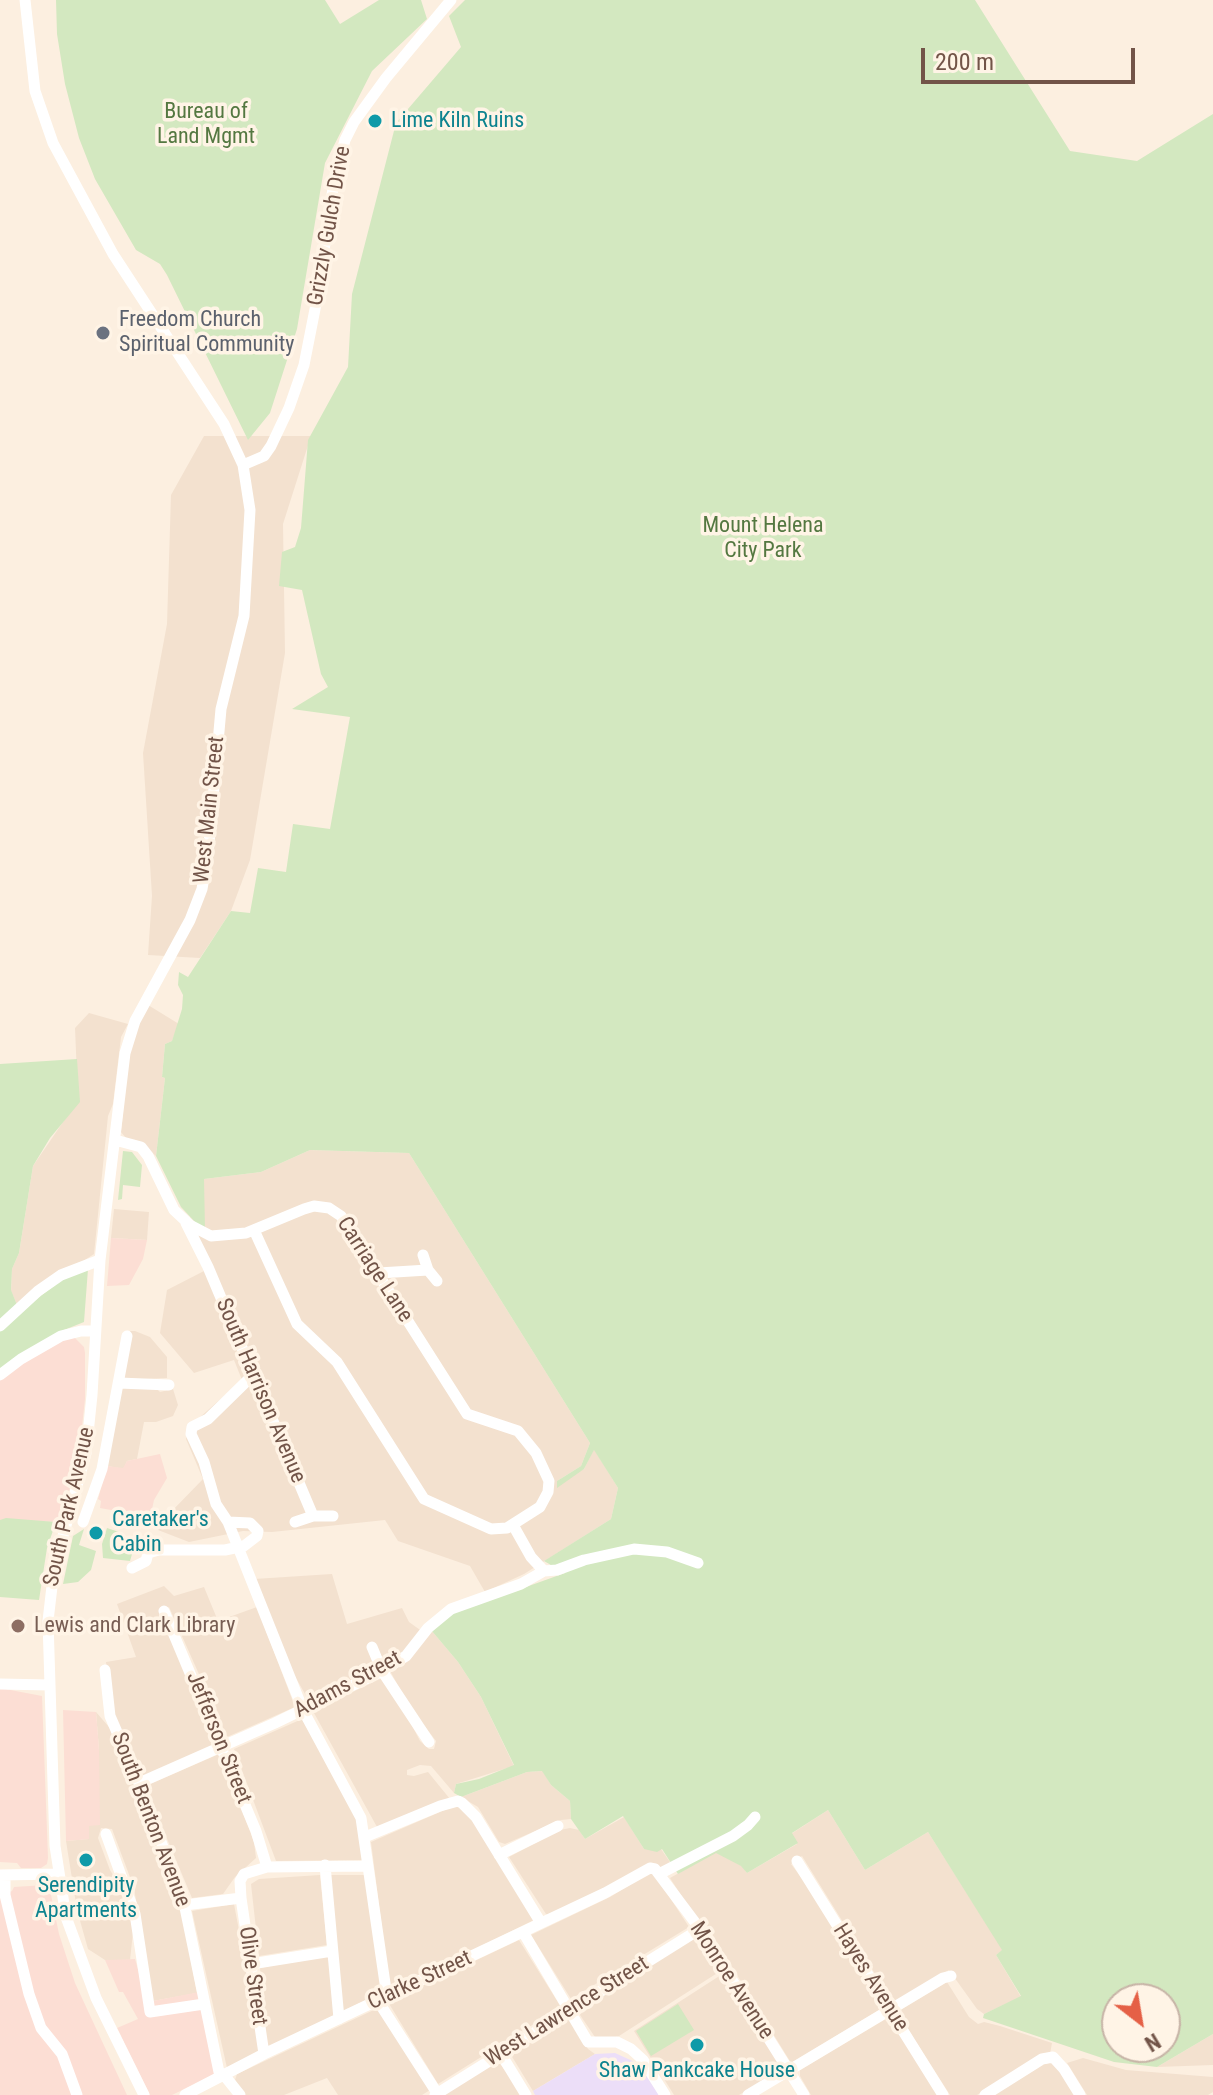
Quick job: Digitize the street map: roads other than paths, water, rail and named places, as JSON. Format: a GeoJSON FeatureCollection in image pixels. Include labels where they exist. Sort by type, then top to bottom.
{"type":"FeatureCollection","features":[{"type":"Feature","properties":{"kind":"street"},"geometry":{"type":"LineString","coordinates":[[25,0],[35,91],[63,165],[113,254],[211,402],[243,465]]}},
{"type":"Feature","properties":{"kind":"street","name":"Grizzly Gulch Drive"},"geometry":{"type":"LineString","coordinates":[[243,465],[264,456],[271,446],[304,365],[334,181],[345,140],[354,122],[386,78],[451,0]]}},
{"type":"Feature","properties":{"kind":"street","name":"West Main Street"},"geometry":{"type":"LineString","coordinates":[[115,1140],[125,1053],[131,1031],[190,920],[205,877],[221,709],[244,616],[250,523],[243,465]]}},
{"type":"Feature","properties":{"kind":"street"},"geometry":{"type":"LineString","coordinates":[[115,1140],[141,1147],[174,1210],[186,1222],[211,1236]]}},
{"type":"Feature","properties":{"kind":"street","name":"South Park Avenue"},"geometry":{"type":"LineString","coordinates":[[115,1140],[100,1260],[86,1453],[65,1526],[50,1595],[50,1685],[58,1874],[66,1917],[83,1968],[144,2095]]}},
{"type":"Feature","properties":{"kind":"street","name":"Carriage Lane"},"geometry":{"type":"LineString","coordinates":[[211,1236],[230,1236],[254,1230],[314,1206],[329,1208],[345,1221],[467,1414],[518,1431],[541,1460],[549,1481],[548,1492],[540,1507],[513,1525]]}},
{"type":"Feature","properties":{"kind":"street","name":"South Harrison Avenue"},"geometry":{"type":"LineString","coordinates":[[186,1222],[313,1516]]}},
{"type":"Feature","properties":{"kind":"street"},"geometry":{"type":"LineString","coordinates":[[254,1230],[297,1324],[337,1362],[424,1499],[491,1529],[513,1525],[544,1571]]}},
{"type":"Feature","properties":{"kind":"street","name":"South Harrison Avenue"},"geometry":{"type":"LineString","coordinates":[[208,1267],[206,1250],[211,1236]]}},
{"type":"Feature","properties":{"kind":"street"},"geometry":{"type":"LineString","coordinates":[[423,1255],[428,1270],[437,1281]]}},
{"type":"Feature","properties":{"kind":"street"},"geometry":{"type":"LineString","coordinates":[[0,1326],[38,1291],[61,1275],[100,1260]]}},
{"type":"Feature","properties":{"kind":"street"},"geometry":{"type":"LineString","coordinates":[[379,1273],[428,1270]]}},
{"type":"Feature","properties":{"kind":"street"},"geometry":{"type":"LineString","coordinates":[[0,1375],[61,1336],[95,1331]]}},
{"type":"Feature","properties":{"kind":"street"},"geometry":{"type":"LineString","coordinates":[[65,1526],[73,1528],[86,1523],[102,1469],[127,1336]]}},
{"type":"Feature","properties":{"kind":"street"},"geometry":{"type":"LineString","coordinates":[[254,1374],[208,1419],[192,1427],[191,1434],[204,1462],[207,1482],[229,1525],[303,1710],[361,1818],[382,1999],[436,2094]]}},
{"type":"Feature","properties":{"kind":"street"},"geometry":{"type":"LineString","coordinates":[[119,1383],[169,1385]]}},
{"type":"Feature","properties":{"kind":"street"},"geometry":{"type":"LineString","coordinates":[[295,1522],[313,1516],[333,1516]]}},
{"type":"Feature","properties":{"kind":"street"},"geometry":{"type":"LineString","coordinates":[[132,1568],[146,1561],[148,1553],[162,1550],[225,1550],[244,1546],[257,1536],[258,1531],[250,1523],[229,1525]]}},
{"type":"Feature","properties":{"kind":"street","name":"Adams Street"},"geometry":{"type":"LineString","coordinates":[[139,1783],[382,1671],[406,1656],[428,1628],[451,1609],[521,1584],[544,1571],[634,1549],[667,1552],[698,1563]]}},
{"type":"Feature","properties":{"kind":"street","name":"Jefferson Street"},"geometry":{"type":"LineString","coordinates":[[164,1611],[256,1831],[267,1867]]}},
{"type":"Feature","properties":{"kind":"street"},"geometry":{"type":"LineString","coordinates":[[372,1647],[382,1671],[429,1742]]}},
{"type":"Feature","properties":{"kind":"street","name":"South Benton Avenue"},"geometry":{"type":"LineString","coordinates":[[105,1670],[110,1716],[185,1905],[222,2076]]}},
{"type":"Feature","properties":{"kind":"street"},"geometry":{"type":"LineString","coordinates":[[0,1684],[50,1685]]}},
{"type":"Feature","properties":{"kind":"street"},"geometry":{"type":"LineString","coordinates":[[365,1837],[458,1801],[476,1817],[541,1923]]}},
{"type":"Feature","properties":{"kind":"street","name":"Clarke Street"},"geometry":{"type":"LineString","coordinates":[[185,2095],[650,1868],[657,1872],[733,1836],[755,1817]]}},
{"type":"Feature","properties":{"kind":"street"},"geometry":{"type":"LineString","coordinates":[[499,1855],[558,1826]]}},
{"type":"Feature","properties":{"kind":"street"},"geometry":{"type":"LineString","coordinates":[[106,1834],[135,1914],[150,2012],[204,2004]]}},
{"type":"Feature","properties":{"kind":"street","name":"Hayes Avenue"},"geometry":{"type":"LineString","coordinates":[[797,1861],[943,2095]]}},
{"type":"Feature","properties":{"kind":"street"},"geometry":{"type":"LineString","coordinates":[[325,1865],[339,2019]]}},
{"type":"Feature","properties":{"kind":"street"},"geometry":{"type":"LineString","coordinates":[[185,1905],[241,1898],[240,1881],[244,1874],[267,1867],[368,1866]]}},
{"type":"Feature","properties":{"kind":"street","name":"Monroe Avenue"},"geometry":{"type":"LineString","coordinates":[[657,1872],[700,1929],[804,2095]]}},
{"type":"Feature","properties":{"kind":"street"},"geometry":{"type":"LineString","coordinates":[[58,1874],[3,1875],[2,1891],[38,2022],[62,2054],[77,2095]]}},
{"type":"Feature","properties":{"kind":"street","name":"Olive Street"},"geometry":{"type":"LineString","coordinates":[[241,1898],[264,2054]]}},
{"type":"Feature","properties":{"kind":"street","name":"West Lawrence Street"},"geometry":{"type":"LineString","coordinates":[[436,2094],[700,1929]]}},
{"type":"Feature","properties":{"kind":"street"},"geometry":{"type":"LineString","coordinates":[[523,1932],[588,2042],[617,2042],[637,2053],[665,2095]]}},
{"type":"Feature","properties":{"kind":"street"},"geometry":{"type":"LineString","coordinates":[[251,1964],[332,1951]]}},
{"type":"Feature","properties":{"kind":"street"},"geometry":{"type":"LineString","coordinates":[[748,2095],[951,1976]]}},
{"type":"Feature","properties":{"kind":"street"},"geometry":{"type":"LineString","coordinates":[[501,2054],[526,2095]]}},
{"type":"Feature","properties":{"kind":"street"},"geometry":{"type":"LineString","coordinates":[[985,2095],[1042,2059],[1053,2057],[1080,2095]]}},
{"type":"Feature","properties":{"kind":"street"},"geometry":{"type":"LineString","coordinates":[[222,2076],[240,2095]]}},
{"type":"Feature","properties":{"kind":"place","name":"Lime Kiln Ruins"},"geometry":{"type":"Point","coordinates":[375,121]}},
{"type":"Feature","properties":{"kind":"place","name":"Freedom Church Spiritual Community"},"geometry":{"type":"Point","coordinates":[103,333]}},
{"type":"Feature","properties":{"kind":"place","name":"Caretaker's Cabin"},"geometry":{"type":"Point","coordinates":[96,1533]}},
{"type":"Feature","properties":{"kind":"place","name":"Lewis and Clark Library"},"geometry":{"type":"Point","coordinates":[18,1626]}},
{"type":"Feature","properties":{"kind":"place","name":"Serendipity Apartments"},"geometry":{"type":"Point","coordinates":[86,1860]}},
{"type":"Feature","properties":{"kind":"place","name":"Shaw Pankcake House"},"geometry":{"type":"Point","coordinates":[697,2045]}},
{"type":"Feature","properties":{"kind":"park label","name":"Bureau of Land Mgmt"},"geometry":{"type":"Point","coordinates":[206,124]}},
{"type":"Feature","properties":{"kind":"park label","name":"Mount Helena City Park"},"geometry":{"type":"Point","coordinates":[763,538]}}]}
